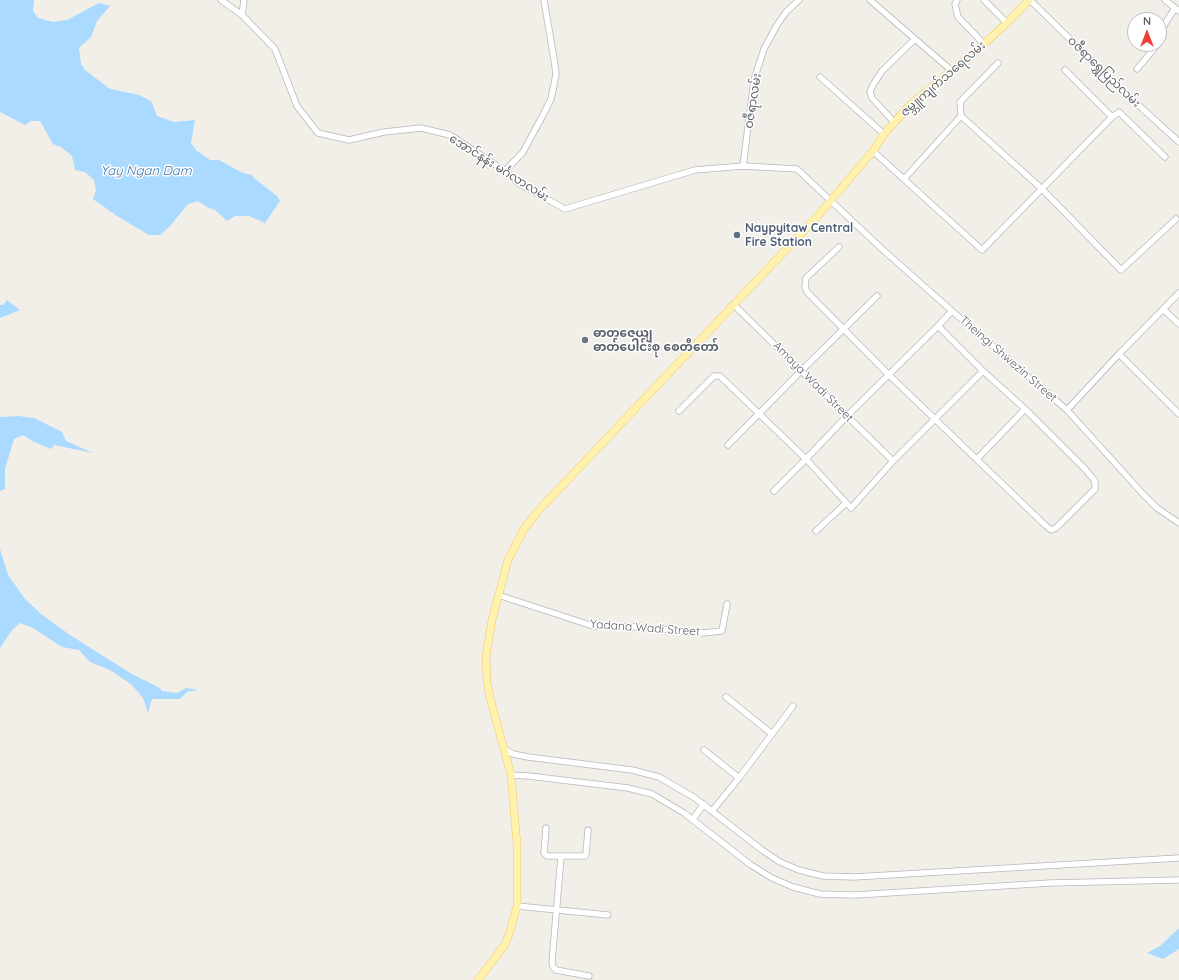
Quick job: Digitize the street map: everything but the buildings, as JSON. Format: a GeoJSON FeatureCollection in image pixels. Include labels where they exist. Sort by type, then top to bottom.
{"type":"FeatureCollection","features":[{"type":"Feature","properties":{"kind":"main road","name":"ဇမ္ဘူကျက်သရေလမ်း"},"geometry":{"type":"LineString","coordinates":[[478,980],[504,946],[509,936],[517,906],[517,844],[511,775],[490,698],[486,668],[488,644],[498,595],[508,560],[524,529],[538,511],[815,219],[873,151],[884,134],[908,106],[984,44],[1030,0]]}},
{"type":"Feature","properties":{"kind":"street","name":"အောင်နန်း မင်္ဂလာလမ်း"},"geometry":{"type":"LineString","coordinates":[[221,0],[242,15],[276,49],[296,106],[318,133],[349,140],[384,132],[422,128],[450,135],[505,171],[518,183],[565,209],[695,170],[743,166],[797,169],[831,200]]}},
{"type":"Feature","properties":{"kind":"street"},"geometry":{"type":"LineString","coordinates":[[242,15],[244,0]]}},
{"type":"Feature","properties":{"kind":"street"},"geometry":{"type":"LineString","coordinates":[[505,171],[523,152],[551,98],[556,74],[544,0]]}},
{"type":"Feature","properties":{"kind":"street","name":"ဝဇီရာလမ်း"},"geometry":{"type":"LineString","coordinates":[[743,166],[754,80],[762,56],[777,25],[786,12],[799,0]]}},
{"type":"Feature","properties":{"kind":"street"},"geometry":{"type":"LineString","coordinates":[[870,0],[951,70]]}},
{"type":"Feature","properties":{"kind":"street"},"geometry":{"type":"LineString","coordinates":[[957,0],[955,4],[958,17],[984,44]]}},
{"type":"Feature","properties":{"kind":"street"},"geometry":{"type":"LineString","coordinates":[[984,0],[1007,23]]}},
{"type":"Feature","properties":{"kind":"street","name":"ဝဇီရာရွှေပြည်လမ်း"},"geometry":{"type":"LineString","coordinates":[[1030,0],[1124,92],[1179,142]]}},
{"type":"Feature","properties":{"kind":"street"},"geometry":{"type":"LineString","coordinates":[[1167,22],[1177,10],[1168,1]]}},
{"type":"Feature","properties":{"kind":"street"},"geometry":{"type":"LineString","coordinates":[[894,122],[872,98],[870,92],[882,72],[915,39]]}},
{"type":"Feature","properties":{"kind":"street"},"geometry":{"type":"LineString","coordinates":[[1137,69],[1151,52]]}},
{"type":"Feature","properties":{"kind":"street"},"geometry":{"type":"LineString","coordinates":[[998,63],[960,102],[962,116],[1042,189],[1121,270],[1176,219]]}},
{"type":"Feature","properties":{"kind":"street"},"geometry":{"type":"LineString","coordinates":[[1065,70],[1112,117]]}},
{"type":"Feature","properties":{"kind":"street"},"geometry":{"type":"LineString","coordinates":[[820,77],[884,134]]}},
{"type":"Feature","properties":{"kind":"street"},"geometry":{"type":"LineString","coordinates":[[873,151],[982,250],[1112,117],[1119,112],[1165,157]]}},
{"type":"Feature","properties":{"kind":"street"},"geometry":{"type":"LineString","coordinates":[[904,179],[962,116]]}},
{"type":"Feature","properties":{"kind":"street","name":"Theingi Shwezin Street"},"geometry":{"type":"LineString","coordinates":[[831,200],[882,249],[1066,410],[1143,494],[1157,508],[1179,523]]}},
{"type":"Feature","properties":{"kind":"street"},"geometry":{"type":"LineString","coordinates":[[839,247],[806,278],[804,287],[807,292],[843,330],[1045,525],[1052,530],[1056,528],[1094,489],[1095,481],[1025,409],[983,371],[938,326]]}},
{"type":"Feature","properties":{"kind":"street"},"geometry":{"type":"LineString","coordinates":[[1066,410],[1179,292]]}},
{"type":"Feature","properties":{"kind":"street"},"geometry":{"type":"LineString","coordinates":[[728,445],[878,296]]}},
{"type":"Feature","properties":{"kind":"street","name":"Amaya Wadi Street"},"geometry":{"type":"LineString","coordinates":[[733,304],[802,370],[893,461]]}},
{"type":"Feature","properties":{"kind":"street"},"geometry":{"type":"LineString","coordinates":[[1163,309],[1179,324]]}},
{"type":"Feature","properties":{"kind":"street"},"geometry":{"type":"LineString","coordinates":[[774,491],[952,311]]}},
{"type":"Feature","properties":{"kind":"street"},"geometry":{"type":"LineString","coordinates":[[1119,354],[1179,414]]}},
{"type":"Feature","properties":{"kind":"street"},"geometry":{"type":"LineString","coordinates":[[679,410],[714,376],[720,376],[806,459],[851,508],[893,461],[983,371]]}},
{"type":"Feature","properties":{"kind":"street"},"geometry":{"type":"LineString","coordinates":[[977,460],[1025,409]]}},
{"type":"Feature","properties":{"kind":"street"},"geometry":{"type":"LineString","coordinates":[[816,531],[846,503]]}},
{"type":"Feature","properties":{"kind":"street","name":"Yadana Wadi Street"},"geometry":{"type":"LineString","coordinates":[[498,595],[593,626],[703,633],[722,631],[727,604]]}},
{"type":"Feature","properties":{"kind":"street"},"geometry":{"type":"LineString","coordinates":[[726,696],[772,734]]}},
{"type":"Feature","properties":{"kind":"street"},"geometry":{"type":"LineString","coordinates":[[712,811],[740,778],[793,706]]}},
{"type":"Feature","properties":{"kind":"street"},"geometry":{"type":"LineString","coordinates":[[504,749],[513,754],[528,757],[632,770],[659,777],[704,804],[762,850],[780,862],[799,870],[823,876],[854,877],[1179,858]]}},
{"type":"Feature","properties":{"kind":"street"},"geometry":{"type":"LineString","coordinates":[[704,750],[740,778]]}},
{"type":"Feature","properties":{"kind":"street"},"geometry":{"type":"LineString","coordinates":[[511,775],[628,788],[652,794],[693,819],[751,865],[772,878],[793,887],[820,894],[855,895],[1050,883],[1179,880]]}},
{"type":"Feature","properties":{"kind":"street"},"geometry":{"type":"LineString","coordinates":[[693,819],[704,804]]}},
{"type":"Feature","properties":{"kind":"street"},"geometry":{"type":"LineString","coordinates":[[546,828],[545,855],[561,857],[585,856],[588,830]]}},
{"type":"Feature","properties":{"kind":"street"},"geometry":{"type":"LineString","coordinates":[[561,857],[552,962],[553,967],[556,970],[589,976]]}},
{"type":"Feature","properties":{"kind":"street"},"geometry":{"type":"LineString","coordinates":[[517,906],[608,916]]}},
{"type":"Feature","properties":{"kind":"water","name":"Yay Ngan Dam"},"geometry":{"type":"Polygon","coordinates":[[[0,0],[34,0],[33,11],[38,18],[53,22],[67,20],[99,3],[110,6],[97,21],[91,37],[79,48],[81,64],[85,70],[110,89],[139,95],[151,101],[157,116],[174,122],[195,120],[191,143],[196,150],[210,160],[219,160],[243,173],[252,175],[277,196],[280,201],[265,223],[249,216],[235,216],[227,221],[215,210],[198,201],[188,204],[170,226],[160,235],[149,235],[117,216],[93,199],[96,190],[94,180],[85,172],[75,170],[72,156],[61,147],[53,144],[40,121],[31,121],[25,125],[0,112],[0,0]]]}},
{"type":"Feature","properties":{"kind":"water"},"geometry":{"type":"Polygon","coordinates":[[[7,300],[20,310],[0,318],[0,305],[3,305],[7,300]]]}},
{"type":"Feature","properties":{"kind":"water"},"geometry":{"type":"Polygon","coordinates":[[[19,416],[34,418],[62,432],[66,441],[93,453],[54,445],[51,449],[32,441],[23,435],[14,439],[5,469],[5,489],[0,491],[0,417],[19,416]]]}},
{"type":"Feature","properties":{"kind":"water"},"geometry":{"type":"Polygon","coordinates":[[[0,549],[8,575],[25,599],[41,614],[70,635],[132,674],[160,688],[162,691],[177,693],[186,688],[198,690],[187,692],[180,699],[152,699],[148,713],[143,698],[132,685],[110,670],[90,662],[79,650],[62,647],[33,628],[20,623],[12,630],[0,648],[0,549]]]}},
{"type":"Feature","properties":{"kind":"water"},"geometry":{"type":"Polygon","coordinates":[[[1179,928],[1179,949],[1163,959],[1147,953],[1160,946],[1179,928]]]}},
{"type":"Feature","properties":{"kind":"place","name":"Naypyitaw Central Fire Station"},"geometry":{"type":"Point","coordinates":[737,235]}},
{"type":"Feature","properties":{"kind":"place","name":"ဓာတုဇေယျ ဓာတ်ပေါင်းစု စေတီတော်"},"geometry":{"type":"Point","coordinates":[585,340]}}]}
